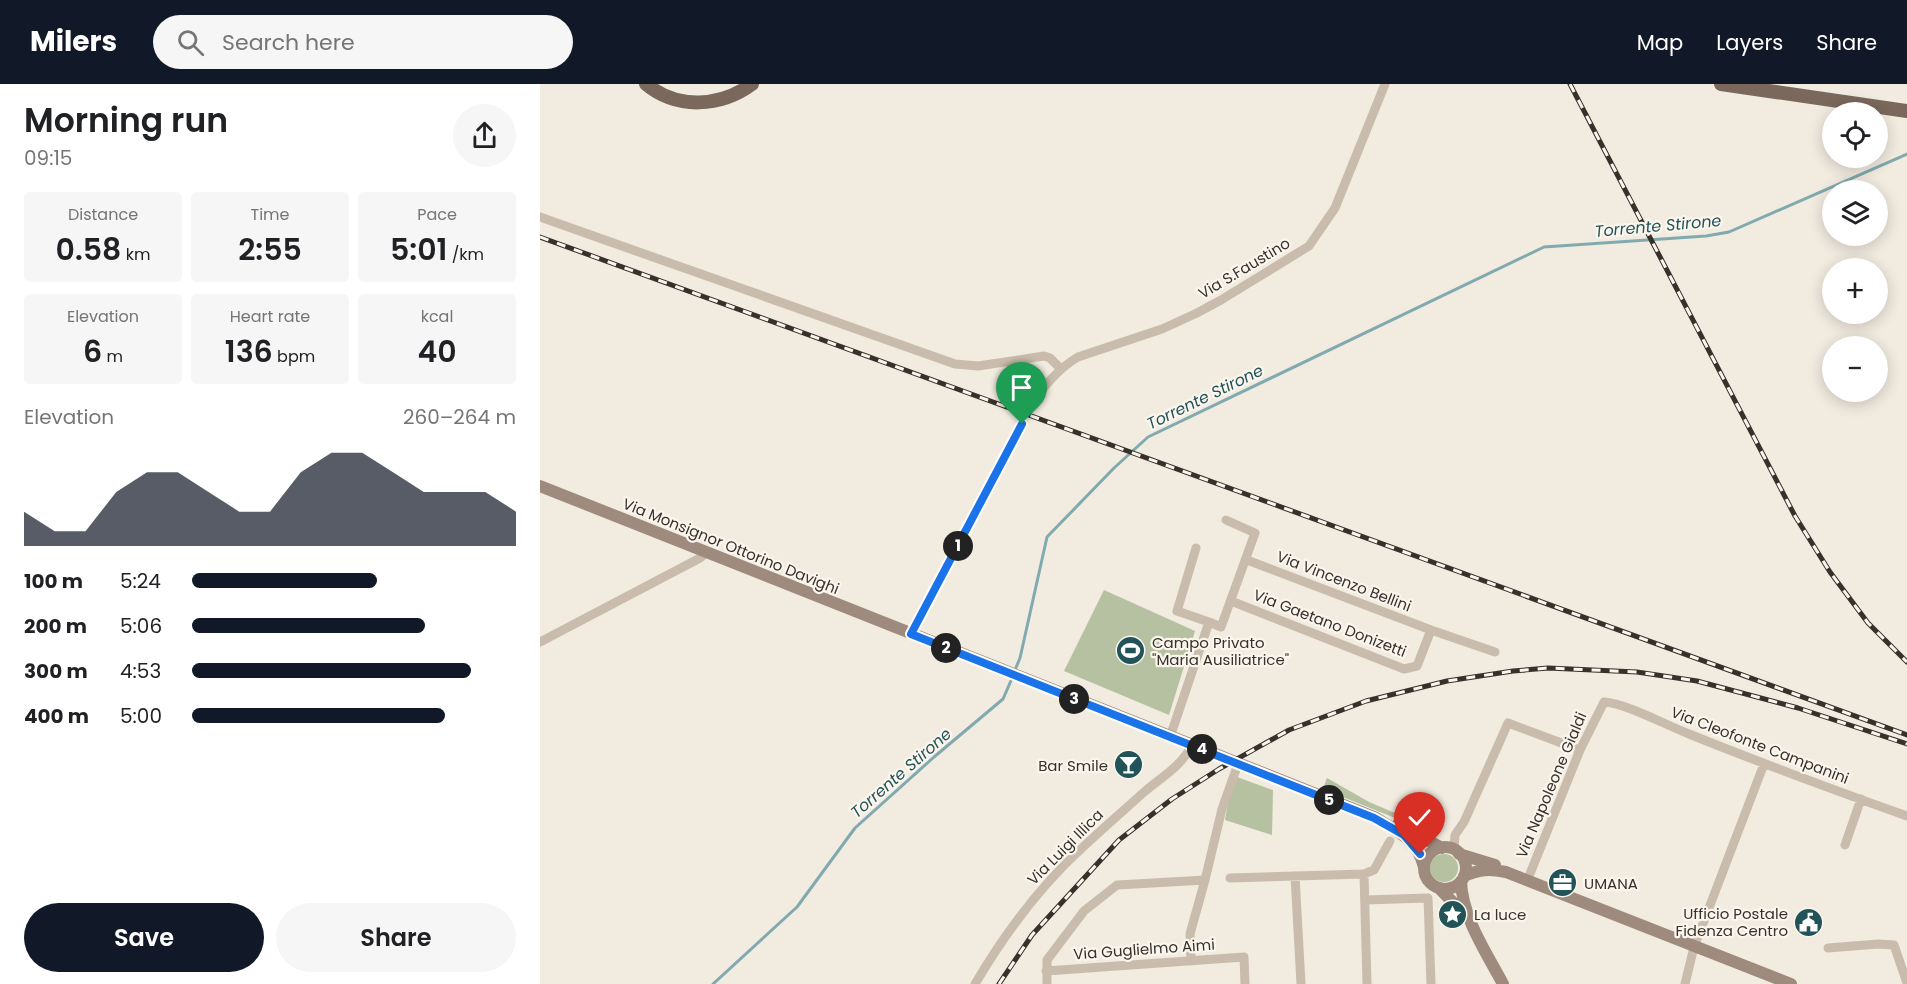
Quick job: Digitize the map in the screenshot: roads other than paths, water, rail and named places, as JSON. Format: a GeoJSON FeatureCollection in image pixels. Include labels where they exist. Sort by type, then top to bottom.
{"type":"FeatureCollection","features":[{"type":"Feature","properties":{"kind":"main road"},"geometry":{"type":"LineString","coordinates":[[646,84],[671,99],[695,103],[718,101],[738,94],[752,84]]}},
{"type":"Feature","properties":{"kind":"main road"},"geometry":{"type":"LineString","coordinates":[[1721,84],[1907,111]]}},
{"type":"Feature","properties":{"kind":"main road","name":"Via Monsignor Ottorino Davighi"},"geometry":{"type":"LineString","coordinates":[[540,486],[1374,818]]}},
{"type":"Feature","properties":{"kind":"main road"},"geometry":{"type":"LineString","coordinates":[[1374,818],[1395,822],[1452,850],[1496,865],[1527,881],[1694,947],[1772,981],[1791,984]]}},
{"type":"Feature","properties":{"kind":"main road"},"geometry":{"type":"LineString","coordinates":[[1374,818],[1404,835],[1420,854],[1426,879],[1459,907],[1476,931]]}},
{"type":"Feature","properties":{"kind":"main road"},"geometry":{"type":"LineString","coordinates":[[1424,867],[1430,854],[1452,850]]}},
{"type":"Feature","properties":{"kind":"main road"},"geometry":{"type":"LineString","coordinates":[[1452,850],[1465,864],[1462,898],[1503,984]]}},
{"type":"Feature","properties":{"kind":"main road"},"geometry":{"type":"LineString","coordinates":[[1440,889],[1452,888],[1463,878],[1478,870],[1490,869],[1506,872]]}},
{"type":"Feature","properties":{"kind":"street","name":"Via S.Faustino"},"geometry":{"type":"LineString","coordinates":[[1028,410],[1042,388],[1061,369],[1078,357],[1162,329],[1197,313],[1309,246],[1335,208],[1385,84]]}},
{"type":"Feature","properties":{"kind":"street"},"geometry":{"type":"LineString","coordinates":[[540,217],[954,364],[978,366],[1044,356],[1050,357],[1061,369]]}},
{"type":"Feature","properties":{"kind":"street"},"geometry":{"type":"LineString","coordinates":[[911,634],[1022,424]]}},
{"type":"Feature","properties":{"kind":"street"},"geometry":{"type":"LineString","coordinates":[[1196,548],[1177,611],[1221,627],[1256,533],[1226,520]]}},
{"type":"Feature","properties":{"kind":"street"},"geometry":{"type":"LineString","coordinates":[[540,642],[700,558],[707,552]]}},
{"type":"Feature","properties":{"kind":"street","name":"Via Vincenzo Bellini"},"geometry":{"type":"LineString","coordinates":[[1246,560],[1495,652]]}},
{"type":"Feature","properties":{"kind":"street","name":"Via Gaetano Donizetti"},"geometry":{"type":"LineString","coordinates":[[1231,601],[1404,669],[1417,666],[1431,630]]}},
{"type":"Feature","properties":{"kind":"street"},"geometry":{"type":"LineString","coordinates":[[1170,737],[1209,622]]}},
{"type":"Feature","properties":{"kind":"street","name":"Via Napoleone Gialdi"},"geometry":{"type":"LineString","coordinates":[[1527,881],[1580,750],[1604,702]]}},
{"type":"Feature","properties":{"kind":"street","name":"Via Cleofonte Campanini"},"geometry":{"type":"LineString","coordinates":[[1604,702],[1614,702],[1764,764],[1907,816]]}},
{"type":"Feature","properties":{"kind":"street"},"geometry":{"type":"LineString","coordinates":[[1452,850],[1455,836],[1464,822],[1508,723],[1580,750]]}},
{"type":"Feature","properties":{"kind":"street","name":"Via Luigi Illica"},"geometry":{"type":"LineString","coordinates":[[975,984],[1023,912],[1049,880],[1081,848],[1170,772],[1192,745]]}},
{"type":"Feature","properties":{"kind":"street"},"geometry":{"type":"LineString","coordinates":[[1191,961],[1190,934],[1222,809],[1238,764]]}},
{"type":"Feature","properties":{"kind":"street"},"geometry":{"type":"LineString","coordinates":[[1685,984],[1694,947],[1764,764]]}},
{"type":"Feature","properties":{"kind":"street"},"geometry":{"type":"LineString","coordinates":[[1845,845],[1861,799]]}},
{"type":"Feature","properties":{"kind":"street"},"geometry":{"type":"LineString","coordinates":[[1230,878],[1364,874],[1374,870],[1389,841]]}},
{"type":"Feature","properties":{"kind":"street"},"geometry":{"type":"LineString","coordinates":[[1364,874],[1367,984]]}},
{"type":"Feature","properties":{"kind":"street"},"geometry":{"type":"LineString","coordinates":[[1295,876],[1301,984]]}},
{"type":"Feature","properties":{"kind":"street"},"geometry":{"type":"LineString","coordinates":[[1047,984],[1047,960],[1084,911],[1118,885],[1205,880]]}},
{"type":"Feature","properties":{"kind":"street"},"geometry":{"type":"LineString","coordinates":[[1365,900],[1428,898],[1431,984]]}},
{"type":"Feature","properties":{"kind":"street"},"geometry":{"type":"LineString","coordinates":[[1828,948],[1894,945],[1907,983]]}},
{"type":"Feature","properties":{"kind":"street","name":"Via Guglielmo Aimi"},"geometry":{"type":"LineString","coordinates":[[1046,971],[1244,957],[1245,984]]}},
{"type":"Feature","properties":{"kind":"waterway","name":"Torrente Stirone"},"geometry":{"type":"LineString","coordinates":[[1015,670],[1020,658],[1047,537],[1114,468],[1148,437],[1544,247],[1706,236],[1729,232],[1907,154]]}},
{"type":"Feature","properties":{"kind":"waterway","name":"Torrente Stirone"},"geometry":{"type":"LineString","coordinates":[[713,984],[797,907],[855,828],[1003,699],[1013,676]]}},
{"type":"Feature","properties":{"kind":"railway"},"geometry":{"type":"LineString","coordinates":[[1570,84],[1795,516],[1830,572],[1868,623],[1907,662]]}},
{"type":"Feature","properties":{"kind":"railway"},"geometry":{"type":"LineString","coordinates":[[540,237],[1907,735]]}},
{"type":"Feature","properties":{"kind":"railway"},"geometry":{"type":"LineString","coordinates":[[999,984],[1032,935],[1119,840],[1172,799],[1219,769],[1289,730],[1366,701],[1447,681],[1513,671],[1548,668],[1637,672],[1697,681],[1798,708],[1907,744]]}},
{"type":"Feature","properties":{"kind":"place","name":"Campo Privato \"Maria Ausiliatrice\""},"geometry":{"type":"Point","coordinates":[1131,651]}},
{"type":"Feature","properties":{"kind":"place","name":"Bar Smile"},"geometry":{"type":"Point","coordinates":[1129,765]}},
{"type":"Feature","properties":{"kind":"place","name":"UMANA"},"geometry":{"type":"Point","coordinates":[1563,883]}},
{"type":"Feature","properties":{"kind":"place","name":"La luce"},"geometry":{"type":"Point","coordinates":[1453,914]}},
{"type":"Feature","properties":{"kind":"place","name":"Ufficio Postale Fidenza Centro"},"geometry":{"type":"Point","coordinates":[1809,922]}}]}
